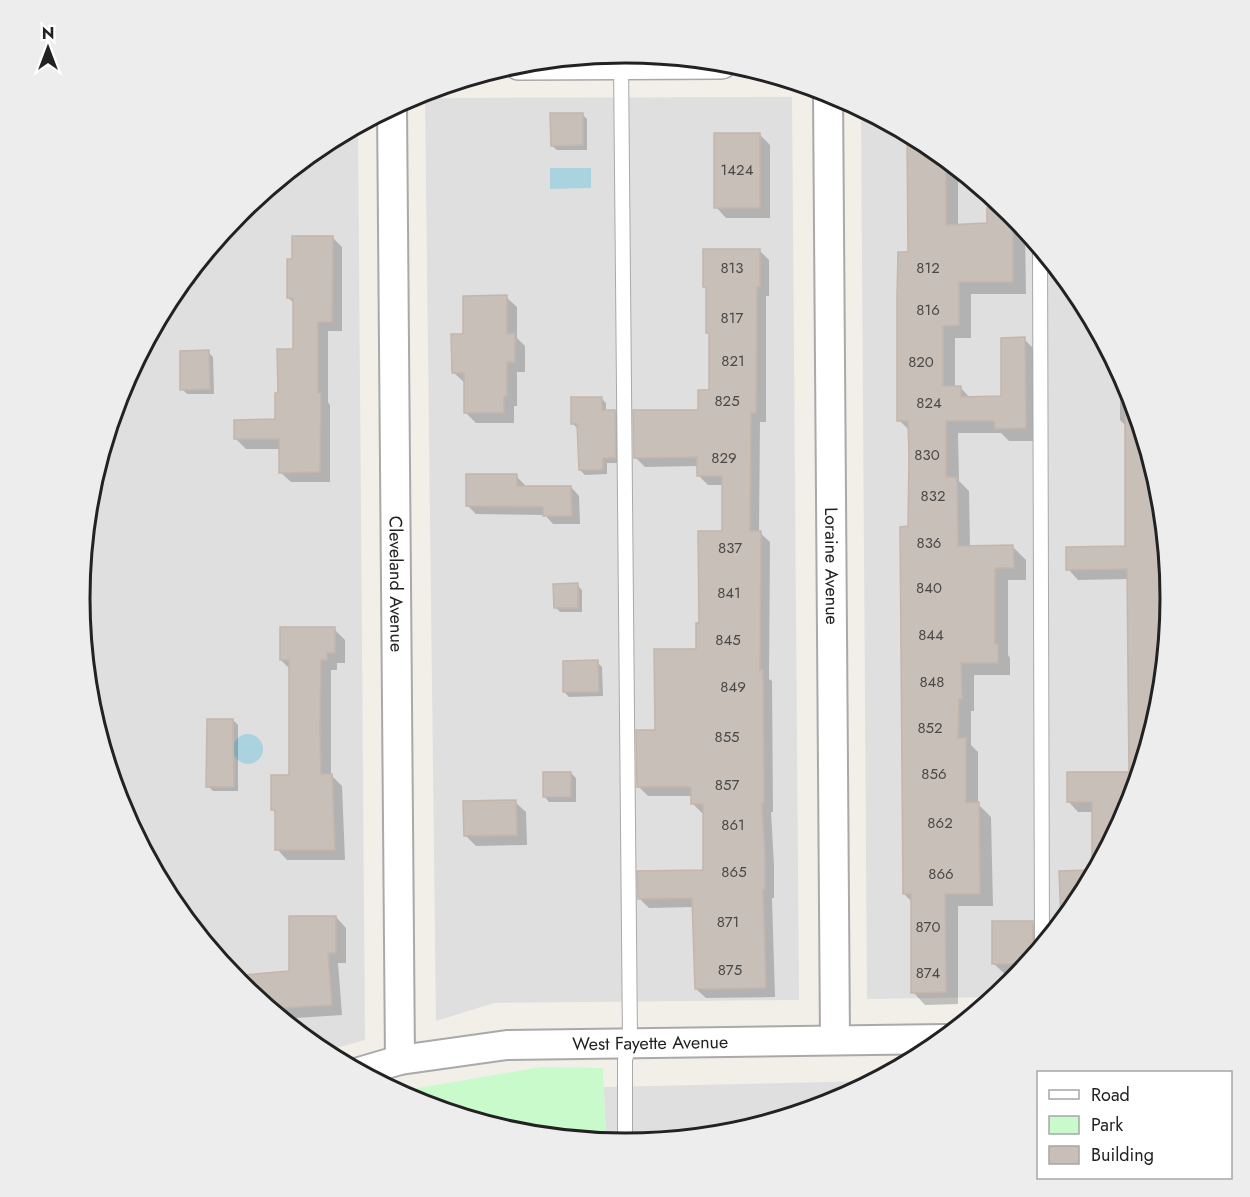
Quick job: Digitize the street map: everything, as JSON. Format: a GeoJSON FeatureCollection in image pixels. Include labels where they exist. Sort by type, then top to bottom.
{"type":"FeatureCollection","features":[{"type":"Feature","properties":{"kind":"street","name":"Loraine Avenue"},"geometry":{"type":"LineString","coordinates":[[828,103],[835,1040]]}},
{"type":"Feature","properties":{"kind":"street","name":"Cleveland Avenue"},"geometry":{"type":"LineString","coordinates":[[392,116],[400,1060]]}},
{"type":"Feature","properties":{"kind":"street","name":"West Fayette Avenue"},"geometry":{"type":"LineString","coordinates":[[370,1069],[400,1060],[507,1045],[929,1039]]}},
{"type":"Feature","properties":{"kind":"lane"},"geometry":{"type":"LineString","coordinates":[[625,1134],[625,1060],[630,1042],[631,63]]}},
{"type":"Feature","properties":{"kind":"lane"},"geometry":{"type":"LineString","coordinates":[[1040,260],[1042,934]]}},
{"type":"Feature","properties":{"kind":"shaded area"},"geometry":{"type":"Polygon","coordinates":[[[792,97],[799,1000],[494,1003],[436,1021],[425,102],[435,98],[792,97]]]}},
{"type":"Feature","properties":{"kind":"shaded area"},"geometry":{"type":"Polygon","coordinates":[[[861,118],[923,153],[978,196],[1004,220],[1050,273],[1089,331],[1120,394],[1142,460],[1156,529],[1160,598],[1156,668],[1150,703],[1132,771],[1120,803],[1089,866],[1050,924],[1028,952],[982,997],[867,999],[861,118]]]}},
{"type":"Feature","properties":{"kind":"shaded area"},"geometry":{"type":"Polygon","coordinates":[[[358,134],[365,1040],[335,1049],[272,1001],[222,952],[180,896],[161,866],[130,803],[108,737],[94,668],[90,598],[94,529],[108,460],[130,394],[161,331],[200,273],[246,220],[299,174],[327,153],[358,134]]]}},
{"type":"Feature","properties":{"kind":"shaded area"},"geometry":{"type":"Polygon","coordinates":[[[857,1081],[797,1106],[729,1124],[660,1133],[625,1134],[606,1133],[604,1087],[857,1081]]]}},
{"type":"Feature","properties":{"kind":"green space"},"geometry":{"type":"Polygon","coordinates":[[[541,1067],[603,1068],[606,1133],[521,1124],[453,1106],[411,1089],[541,1067]]]}},
{"type":"Feature","properties":{"kind":"water"},"geometry":{"type":"Polygon","coordinates":[[[550,168],[591,168],[591,188],[550,189],[550,168]]]}},
{"type":"Feature","properties":{"kind":"water"},"geometry":{"type":"Polygon","coordinates":[[[248,734],[259,738],[263,749],[259,760],[248,764],[237,760],[233,749],[237,738],[248,734]]]}},
{"type":"Feature","properties":{"kind":"building"},"geometry":{"type":"Polygon","coordinates":[[[550,113],[583,113],[583,145],[551,146],[550,113]]]}},
{"type":"Feature","properties":{"kind":"building"},"geometry":{"type":"Polygon","coordinates":[[[714,133],[760,133],[760,208],[714,208],[714,133]]]}},
{"type":"Feature","properties":{"kind":"building"},"geometry":{"type":"Polygon","coordinates":[[[907,143],[946,170],[946,225],[987,223],[987,208],[991,208],[1013,229],[1013,282],[959,282],[959,325],[943,326],[943,386],[961,386],[961,397],[1001,396],[1001,338],[1025,337],[1026,428],[995,429],[994,421],[946,421],[946,477],[957,477],[958,546],[1013,545],[1014,568],[995,568],[995,644],[998,644],[998,663],[961,663],[962,699],[959,699],[958,738],[966,738],[966,803],[979,802],[980,894],[945,894],[946,992],[911,993],[911,894],[903,894],[900,527],[908,526],[909,457],[908,421],[897,421],[898,252],[908,252],[907,143]]]}},
{"type":"Feature","properties":{"kind":"building"},"geometry":{"type":"Polygon","coordinates":[[[292,236],[333,236],[332,322],[318,322],[318,393],[321,393],[320,472],[279,473],[279,439],[234,439],[234,420],[275,419],[275,393],[278,393],[277,349],[293,349],[293,298],[287,298],[287,259],[292,259],[292,236]]]}},
{"type":"Feature","properties":{"kind":"building"},"geometry":{"type":"Polygon","coordinates":[[[703,249],[760,249],[760,287],[757,287],[756,413],[751,413],[750,531],[761,531],[760,670],[763,670],[764,803],[762,803],[765,855],[765,889],[763,889],[766,988],[695,989],[692,898],[638,899],[637,871],[703,870],[703,804],[691,804],[691,787],[637,787],[636,730],[655,730],[654,649],[696,649],[696,623],[699,623],[698,531],[722,531],[722,476],[697,476],[697,457],[634,458],[633,410],[698,410],[698,390],[709,390],[709,333],[706,333],[703,249]]]}},
{"type":"Feature","properties":{"kind":"building"},"geometry":{"type":"Polygon","coordinates":[[[507,295],[507,334],[515,333],[515,362],[507,362],[507,396],[504,396],[504,413],[464,413],[464,373],[452,373],[451,334],[463,334],[463,296],[507,295]]]}},
{"type":"Feature","properties":{"kind":"building"},"geometry":{"type":"Polygon","coordinates":[[[209,350],[210,389],[180,390],[180,351],[209,350]]]}},
{"type":"Feature","properties":{"kind":"building"},"geometry":{"type":"Polygon","coordinates":[[[571,397],[602,397],[602,410],[615,410],[616,458],[603,458],[603,470],[579,470],[577,424],[571,424],[571,397]]]}},
{"type":"Feature","properties":{"kind":"building"},"geometry":{"type":"Polygon","coordinates":[[[1125,407],[1142,460],[1156,529],[1160,598],[1159,634],[1150,703],[1132,771],[1120,803],[1092,860],[1092,802],[1067,802],[1067,772],[1129,772],[1127,569],[1066,570],[1066,547],[1125,546],[1125,407]]]}},
{"type":"Feature","properties":{"kind":"building"},"geometry":{"type":"Polygon","coordinates":[[[466,474],[517,474],[517,486],[571,486],[572,516],[543,516],[543,507],[466,506],[466,474]]]}},
{"type":"Feature","properties":{"kind":"building"},"geometry":{"type":"Polygon","coordinates":[[[578,583],[578,608],[554,608],[553,584],[578,583]]]}},
{"type":"Feature","properties":{"kind":"building"},"geometry":{"type":"Polygon","coordinates":[[[280,627],[335,627],[335,653],[327,653],[327,660],[321,660],[320,729],[321,774],[332,774],[335,850],[275,850],[275,810],[271,810],[271,775],[289,775],[289,660],[280,660],[280,627]]]}},
{"type":"Feature","properties":{"kind":"building"},"geometry":{"type":"Polygon","coordinates":[[[598,660],[599,692],[563,692],[563,661],[598,660]]]}},
{"type":"Feature","properties":{"kind":"building"},"geometry":{"type":"Polygon","coordinates":[[[207,719],[233,719],[234,787],[206,787],[207,719]]]}},
{"type":"Feature","properties":{"kind":"building"},"geometry":{"type":"Polygon","coordinates":[[[543,772],[571,772],[571,797],[543,797],[543,772]]]}},
{"type":"Feature","properties":{"kind":"building"},"geometry":{"type":"Polygon","coordinates":[[[516,800],[517,835],[464,836],[463,801],[516,800]]]}},
{"type":"Feature","properties":{"kind":"building"},"geometry":{"type":"Polygon","coordinates":[[[1086,870],[1061,909],[1059,871],[1086,870]]]}},
{"type":"Feature","properties":{"kind":"building"},"geometry":{"type":"Polygon","coordinates":[[[289,916],[336,916],[336,953],[328,953],[332,1005],[281,1008],[244,975],[289,971],[289,916]]]}},
{"type":"Feature","properties":{"kind":"building"},"geometry":{"type":"Polygon","coordinates":[[[992,921],[1033,921],[1033,946],[1028,952],[1016,964],[992,964],[992,921]]]}}]}
